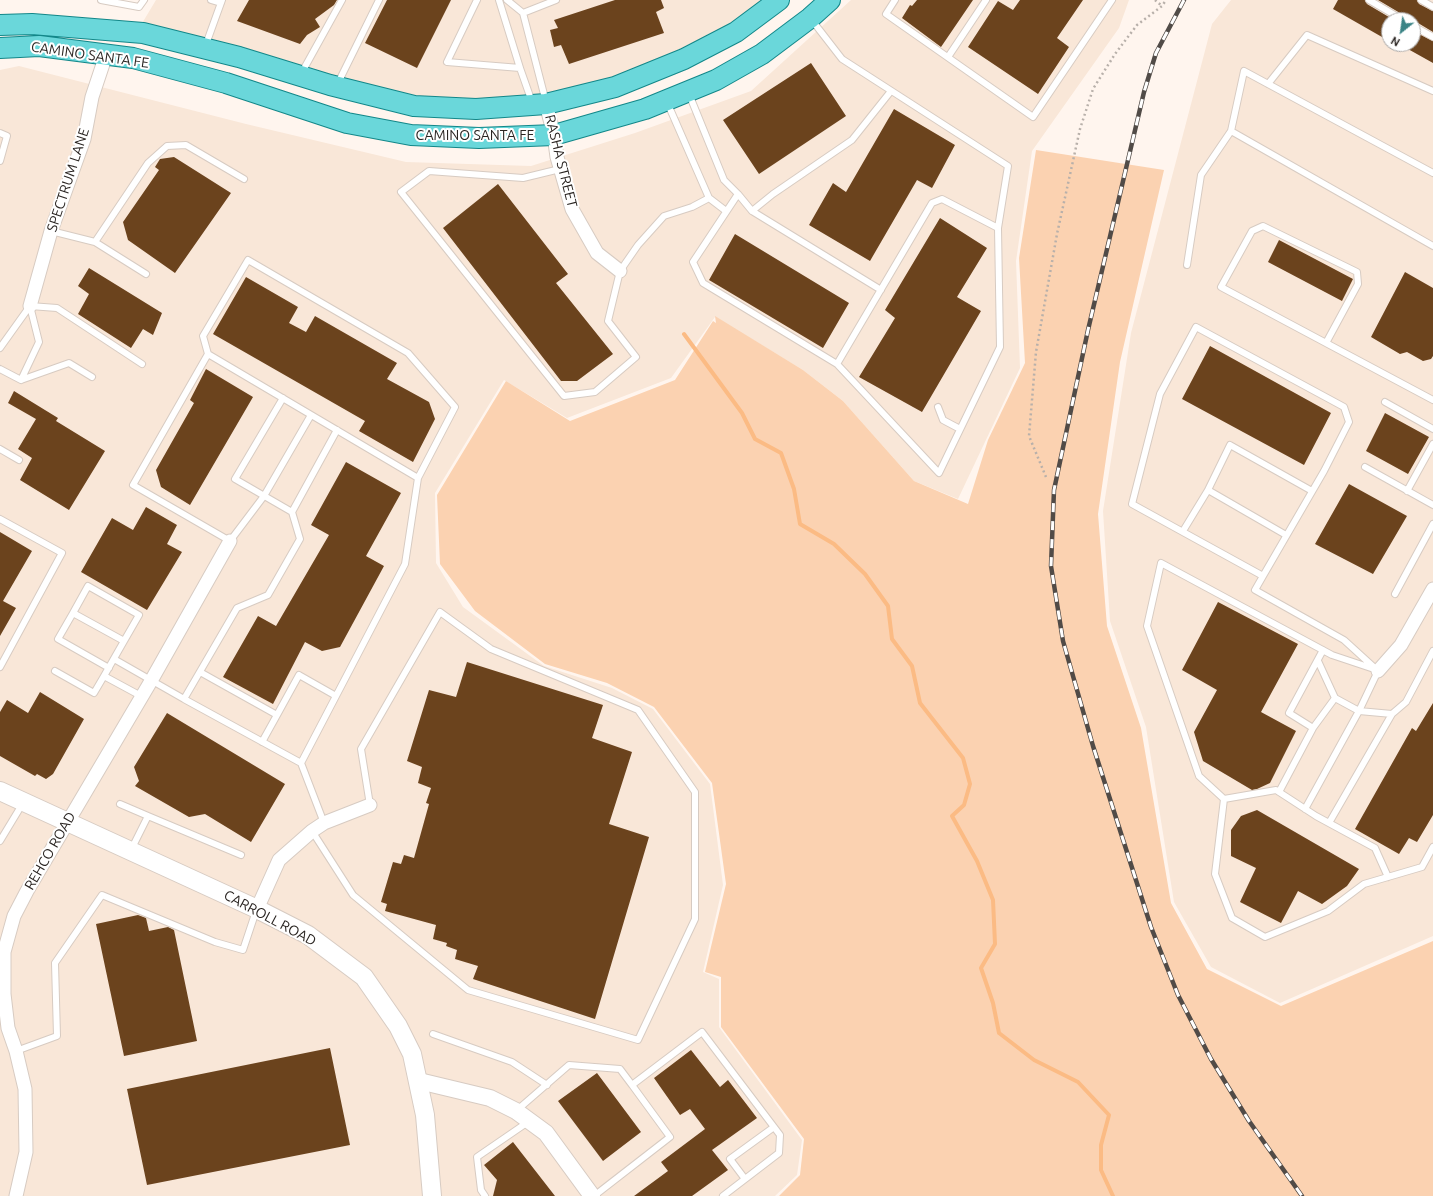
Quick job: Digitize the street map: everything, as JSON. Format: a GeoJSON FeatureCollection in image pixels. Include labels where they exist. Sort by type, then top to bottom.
{"type":"FeatureCollection","features":[{"type":"Feature","properties":{"kind":"main road","name":"CAMINO SANTA FE"},"geometry":{"type":"LineString","coordinates":[[0,25],[32,24],[108,28],[143,33],[205,48],[336,86],[414,106],[476,109],[540,105],[615,87],[684,59],[736,32],[779,0]]}},
{"type":"Feature","properties":{"kind":"main road","name":"CAMINO SANTA FE"},"geometry":{"type":"LineString","coordinates":[[0,48],[39,46],[133,58],[226,83],[348,123],[411,135],[479,138],[554,135],[645,109],[716,80],[762,54],[810,18],[830,0]]}},
{"type":"Feature","properties":{"kind":"main road","name":"CARROLL ROAD"},"geometry":{"type":"LineString","coordinates":[[0,791],[257,909],[308,935],[364,977],[398,1026],[412,1054],[419,1081],[425,1115],[432,1196]]}},
{"type":"Feature","properties":{"kind":"street","name":"SPECTRUM LANE"},"geometry":{"type":"LineString","coordinates":[[30,306],[51,231],[84,139],[92,97],[106,55]]}},
{"type":"Feature","properties":{"kind":"street","name":"RASHA STREET"},"geometry":{"type":"LineString","coordinates":[[540,105],[554,135],[560,169],[572,209],[597,253],[620,271]]}},
{"type":"Feature","properties":{"kind":"street","name":"REHCO ROAD"},"geometry":{"type":"LineString","coordinates":[[16,1196],[26,1152],[25,1089],[16,1051],[8,1028],[4,994],[2,952],[18,910],[67,822],[151,680],[230,541]]}},
{"type":"Feature","properties":{"kind":"street"},"geometry":{"type":"LineString","coordinates":[[1378,670],[1401,645],[1433,589]]}},
{"type":"Feature","properties":{"kind":"street"},"geometry":{"type":"LineString","coordinates":[[257,909],[279,860],[312,831],[324,823],[370,805]]}},
{"type":"Feature","properties":{"kind":"street"},"geometry":{"type":"LineString","coordinates":[[419,1081],[490,1098],[516,1111],[546,1133],[590,1195]]}},
{"type":"Feature","properties":{"kind":"lane"},"geometry":{"type":"LineString","coordinates":[[102,0],[139,7],[144,0]]}},
{"type":"Feature","properties":{"kind":"lane"},"geometry":{"type":"LineString","coordinates":[[205,48],[221,1],[211,0]]}},
{"type":"Feature","properties":{"kind":"lane"},"geometry":{"type":"LineString","coordinates":[[300,76],[342,0]]}},
{"type":"Feature","properties":{"kind":"lane"},"geometry":{"type":"LineString","coordinates":[[336,86],[380,0]]}},
{"type":"Feature","properties":{"kind":"lane"},"geometry":{"type":"LineString","coordinates":[[477,0],[447,62],[520,68]]}},
{"type":"Feature","properties":{"kind":"lane"},"geometry":{"type":"LineString","coordinates":[[500,0],[520,68],[540,105]]}},
{"type":"Feature","properties":{"kind":"lane"},"geometry":{"type":"LineString","coordinates":[[507,0],[524,13],[540,105]]}},
{"type":"Feature","properties":{"kind":"lane"},"geometry":{"type":"LineString","coordinates":[[524,13],[556,0]]}},
{"type":"Feature","properties":{"kind":"lane"},"geometry":{"type":"LineString","coordinates":[[895,0],[886,14],[1033,117],[1112,0]]}},
{"type":"Feature","properties":{"kind":"lane"},"geometry":{"type":"LineString","coordinates":[[948,57],[986,0]]}},
{"type":"Feature","properties":{"kind":"lane"},"geometry":{"type":"LineString","coordinates":[[1369,0],[1389,12]]}},
{"type":"Feature","properties":{"kind":"lane"},"geometry":{"type":"LineString","coordinates":[[1421,0],[1433,7]]}},
{"type":"Feature","properties":{"kind":"lane"},"geometry":{"type":"LineString","coordinates":[[738,194],[693,262],[703,283],[837,364],[939,473],[1000,347],[998,228],[1008,166],[842,59],[810,18]]}},
{"type":"Feature","properties":{"kind":"lane"},"geometry":{"type":"LineString","coordinates":[[1421,30],[1433,37]]}},
{"type":"Feature","properties":{"kind":"lane"},"geometry":{"type":"LineString","coordinates":[[1268,84],[1307,35],[1433,91]]}},
{"type":"Feature","properties":{"kind":"lane"},"geometry":{"type":"LineString","coordinates":[[1186,265],[1201,175],[1231,131],[1244,71],[1433,173]]}},
{"type":"Feature","properties":{"kind":"lane"},"geometry":{"type":"LineString","coordinates":[[688,91],[724,180],[752,211],[881,290]]}},
{"type":"Feature","properties":{"kind":"lane"},"geometry":{"type":"LineString","coordinates":[[752,211],[773,194],[852,140],[891,91]]}},
{"type":"Feature","properties":{"kind":"lane"},"geometry":{"type":"LineString","coordinates":[[666,100],[709,198],[726,212]]}},
{"type":"Feature","properties":{"kind":"lane"},"geometry":{"type":"LineString","coordinates":[[1231,131],[1433,246]]}},
{"type":"Feature","properties":{"kind":"lane"},"geometry":{"type":"LineString","coordinates":[[0,133],[7,136],[0,160]]}},
{"type":"Feature","properties":{"kind":"lane"},"geometry":{"type":"LineString","coordinates":[[95,242],[148,163],[167,146],[186,145],[244,178]]}},
{"type":"Feature","properties":{"kind":"lane"},"geometry":{"type":"LineString","coordinates":[[560,169],[523,178],[430,171],[401,192],[564,396],[595,392],[636,356],[608,321],[620,271],[638,246],[664,216],[692,207],[709,198]]}},
{"type":"Feature","properties":{"kind":"lane"},"geometry":{"type":"LineString","coordinates":[[837,364],[932,203],[942,199],[998,228]]}},
{"type":"Feature","properties":{"kind":"lane"},"geometry":{"type":"LineString","coordinates":[[1326,343],[1358,284],[1357,272],[1263,226],[1252,231],[1221,287],[1326,343],[1433,400]]}},
{"type":"Feature","properties":{"kind":"lane"},"geometry":{"type":"LineString","coordinates":[[51,231],[95,242],[146,274]]}},
{"type":"Feature","properties":{"kind":"lane"},"geometry":{"type":"LineString","coordinates":[[301,763],[405,564],[418,478],[455,407],[408,353],[248,260],[203,336],[208,354],[418,478]]}},
{"type":"Feature","properties":{"kind":"lane"},"geometry":{"type":"LineString","coordinates":[[0,348],[30,306]]}},
{"type":"Feature","properties":{"kind":"lane"},"geometry":{"type":"LineString","coordinates":[[30,306],[57,308],[142,364]]}},
{"type":"Feature","properties":{"kind":"lane"},"geometry":{"type":"LineString","coordinates":[[21,380],[39,342],[30,306]]}},
{"type":"Feature","properties":{"kind":"lane"},"geometry":{"type":"LineString","coordinates":[[1263,576],[1132,504],[1160,394],[1196,327],[1344,407],[1349,422],[1312,491],[1255,590],[1344,640],[1378,670]]}},
{"type":"Feature","properties":{"kind":"lane"},"geometry":{"type":"LineString","coordinates":[[208,354],[133,485],[230,541],[264,496],[311,415]]}},
{"type":"Feature","properties":{"kind":"lane"},"geometry":{"type":"LineString","coordinates":[[0,369],[21,380],[69,363],[92,377]]}},
{"type":"Feature","properties":{"kind":"lane"},"geometry":{"type":"LineString","coordinates":[[184,699],[237,608],[268,595],[300,539],[292,512],[235,479],[283,398]]}},
{"type":"Feature","properties":{"kind":"lane"},"geometry":{"type":"LineString","coordinates":[[1385,402],[1433,429]]}},
{"type":"Feature","properties":{"kind":"lane"},"geometry":{"type":"LineString","coordinates":[[938,407],[943,420],[960,429]]}},
{"type":"Feature","properties":{"kind":"lane"},"geometry":{"type":"LineString","coordinates":[[292,512],[337,430]]}},
{"type":"Feature","properties":{"kind":"lane"},"geometry":{"type":"LineString","coordinates":[[1407,491],[1433,444]]}},
{"type":"Feature","properties":{"kind":"lane"},"geometry":{"type":"LineString","coordinates":[[1183,531],[1208,490],[1230,445],[1312,491]]}},
{"type":"Feature","properties":{"kind":"lane"},"geometry":{"type":"LineString","coordinates":[[0,449],[19,460]]}},
{"type":"Feature","properties":{"kind":"lane"},"geometry":{"type":"LineString","coordinates":[[1365,467],[1433,505]]}},
{"type":"Feature","properties":{"kind":"lane"},"geometry":{"type":"LineString","coordinates":[[1208,490],[1286,535]]}},
{"type":"Feature","properties":{"kind":"lane"},"geometry":{"type":"LineString","coordinates":[[0,519],[62,553],[0,667]]}},
{"type":"Feature","properties":{"kind":"lane"},"geometry":{"type":"LineString","coordinates":[[1395,594],[1433,524]]}},
{"type":"Feature","properties":{"kind":"lane"},"geometry":{"type":"LineString","coordinates":[[1224,799],[1198,776],[1147,626],[1161,563],[1332,655],[1378,670]]}},
{"type":"Feature","properties":{"kind":"lane"},"geometry":{"type":"LineString","coordinates":[[55,671],[94,693],[109,668],[124,642],[139,615],[88,586],[58,639],[109,668]]}},
{"type":"Feature","properties":{"kind":"lane"},"geometry":{"type":"LineString","coordinates":[[73,612],[124,642]]}},
{"type":"Feature","properties":{"kind":"lane"},"geometry":{"type":"LineString","coordinates":[[312,831],[353,895],[468,990],[638,1040],[695,919],[695,792],[638,710],[491,649],[440,612],[361,749],[370,805]]}},
{"type":"Feature","properties":{"kind":"lane"},"geometry":{"type":"LineString","coordinates":[[1312,728],[1289,713],[1323,650]]}},
{"type":"Feature","properties":{"kind":"lane"},"geometry":{"type":"LineString","coordinates":[[1329,823],[1392,714],[1406,702],[1433,651]]}},
{"type":"Feature","properties":{"kind":"lane"},"geometry":{"type":"LineString","coordinates":[[114,659],[301,763],[324,823]]}},
{"type":"Feature","properties":{"kind":"lane"},"geometry":{"type":"LineString","coordinates":[[1318,661],[1335,698],[1359,711],[1392,714]]}},
{"type":"Feature","properties":{"kind":"lane"},"geometry":{"type":"LineString","coordinates":[[1305,809],[1359,711],[1378,670]]}},
{"type":"Feature","properties":{"kind":"lane"},"geometry":{"type":"LineString","coordinates":[[200,672],[277,715]]}},
{"type":"Feature","properties":{"kind":"lane"},"geometry":{"type":"LineString","coordinates":[[262,742],[299,675],[336,696]]}},
{"type":"Feature","properties":{"kind":"lane"},"geometry":{"type":"LineString","coordinates":[[104,676],[141,696]]}},
{"type":"Feature","properties":{"kind":"lane"},"geometry":{"type":"LineString","coordinates":[[1279,792],[1312,728],[1335,698]]}},
{"type":"Feature","properties":{"kind":"lane"},"geometry":{"type":"LineString","coordinates":[[1224,799],[1276,790],[1305,809],[1375,848],[1388,877]]}},
{"type":"Feature","properties":{"kind":"lane"},"geometry":{"type":"LineString","coordinates":[[1224,799],[1215,874],[1232,918],[1265,937],[1328,911],[1364,884],[1422,867],[1433,847]]}},
{"type":"Feature","properties":{"kind":"lane"},"geometry":{"type":"LineString","coordinates":[[0,841],[24,802]]}},
{"type":"Feature","properties":{"kind":"lane"},"geometry":{"type":"LineString","coordinates":[[120,804],[241,855]]}},
{"type":"Feature","properties":{"kind":"lane"},"geometry":{"type":"LineString","coordinates":[[130,851],[148,816]]}},
{"type":"Feature","properties":{"kind":"lane"},"geometry":{"type":"LineString","coordinates":[[16,1051],[57,1036],[55,963],[102,895],[216,942],[243,950],[257,909]]}},
{"type":"Feature","properties":{"kind":"lane"},"geometry":{"type":"LineString","coordinates":[[632,1085],[702,1032],[780,1135],[779,1153],[723,1196]]}},
{"type":"Feature","properties":{"kind":"lane"},"geometry":{"type":"LineString","coordinates":[[433,1034],[512,1062],[547,1085]]}},
{"type":"Feature","properties":{"kind":"lane"},"geometry":{"type":"LineString","coordinates":[[516,1111],[569,1066],[620,1070],[670,1137],[590,1195]]}},
{"type":"Feature","properties":{"kind":"lane"},"geometry":{"type":"LineString","coordinates":[[485,1196],[481,1190],[477,1157],[530,1121]]}},
{"type":"Feature","properties":{"kind":"lane"},"geometry":{"type":"LineString","coordinates":[[745,1179],[730,1159],[774,1127]]}},
{"type":"Feature","properties":{"kind":"path"},"geometry":{"type":"LineString","coordinates":[[1156,0],[1162,6]]}},
{"type":"Feature","properties":{"kind":"path"},"geometry":{"type":"LineString","coordinates":[[1046,477],[1029,436],[1036,352],[1060,218],[1080,129],[1093,89],[1114,54],[1137,26],[1162,6],[1166,0]]}},
{"type":"Feature","properties":{"kind":"shaded area"},"geometry":{"type":"Polygon","coordinates":[[[156,0],[765,0],[736,24],[645,69],[578,88],[510,100],[421,96],[347,82],[141,25],[156,0]]]}},
{"type":"Feature","properties":{"kind":"shaded area"},"geometry":{"type":"Polygon","coordinates":[[[851,0],[1129,0],[1119,28],[1032,151],[1016,261],[1020,368],[958,499],[914,481],[843,401],[803,370],[715,317],[671,378],[567,418],[504,380],[435,493],[436,563],[463,607],[544,666],[612,688],[653,709],[710,784],[723,885],[703,972],[719,979],[719,1027],[802,1140],[797,1175],[775,1196],[0,1196],[0,70],[19,66],[246,124],[406,162],[531,166],[635,133],[751,91],[851,0]]]}},
{"type":"Feature","properties":{"kind":"shaded area"},"geometry":{"type":"Polygon","coordinates":[[[1231,0],[1433,0],[1433,936],[1280,1003],[1211,967],[1174,902],[1146,727],[1110,621],[1103,511],[1131,333],[1212,24],[1231,0]]]}},
{"type":"Feature","properties":{"kind":"shaded area"},"geometry":{"type":"Polygon","coordinates":[[[1036,150],[1164,170],[1120,362],[1098,514],[1107,626],[1141,728],[1171,903],[1207,969],[1281,1006],[1433,941],[1433,1196],[779,1196],[800,1175],[804,1139],[721,1027],[721,977],[705,972],[726,884],[712,783],[654,707],[607,683],[545,664],[475,611],[440,564],[437,495],[506,381],[570,421],[675,380],[713,321],[716,323],[715,316],[803,370],[843,401],[914,481],[968,504],[988,440],[1025,363],[1019,258],[1036,150]]]}},
{"type":"Feature","properties":{"kind":"building"},"geometry":{"type":"Polygon","coordinates":[[[249,0],[337,0],[334,5],[315,19],[320,27],[307,35],[300,44],[237,21],[249,0]]]}},
{"type":"Feature","properties":{"kind":"building"},"geometry":{"type":"Polygon","coordinates":[[[387,0],[451,0],[417,68],[365,43],[387,0]]]}},
{"type":"Feature","properties":{"kind":"building"},"geometry":{"type":"Polygon","coordinates":[[[615,0],[661,0],[664,8],[656,12],[664,33],[569,64],[561,45],[554,47],[550,30],[558,28],[554,20],[615,0]]]}},
{"type":"Feature","properties":{"kind":"building"},"geometry":{"type":"Polygon","coordinates":[[[917,0],[973,0],[941,47],[902,18],[910,5],[912,6],[917,0]]]}},
{"type":"Feature","properties":{"kind":"building"},"geometry":{"type":"Polygon","coordinates":[[[1020,0],[1083,0],[1057,38],[1069,47],[1038,94],[968,47],[998,1],[1013,10],[1020,0]]]}},
{"type":"Feature","properties":{"kind":"building"},"geometry":{"type":"Polygon","coordinates":[[[1338,0],[1365,0],[1367,4],[1381,12],[1381,36],[1333,9],[1338,0]]]}},
{"type":"Feature","properties":{"kind":"building"},"geometry":{"type":"Polygon","coordinates":[[[1378,0],[1417,0],[1419,4],[1433,11],[1433,32],[1421,25],[1421,12],[1398,12],[1378,0]]]}},
{"type":"Feature","properties":{"kind":"building"},"geometry":{"type":"Polygon","coordinates":[[[1421,35],[1433,41],[1433,63],[1413,52],[1421,52],[1421,35]]]}},
{"type":"Feature","properties":{"kind":"building"},"geometry":{"type":"Polygon","coordinates":[[[811,63],[846,116],[759,174],[723,120],[811,63]]]}},
{"type":"Feature","properties":{"kind":"building"},"geometry":{"type":"Polygon","coordinates":[[[894,109],[955,145],[932,188],[917,180],[870,261],[809,225],[833,183],[846,192],[894,109]]]}},
{"type":"Feature","properties":{"kind":"building"},"geometry":{"type":"Polygon","coordinates":[[[174,157],[231,193],[175,273],[128,240],[123,222],[159,170],[155,167],[160,159],[174,157]]]}},
{"type":"Feature","properties":{"kind":"building"},"geometry":{"type":"Polygon","coordinates":[[[498,184],[568,274],[556,283],[613,354],[577,381],[561,381],[443,228],[498,184]]]}},
{"type":"Feature","properties":{"kind":"building"},"geometry":{"type":"Polygon","coordinates":[[[940,218],[987,248],[957,297],[981,311],[922,412],[859,377],[895,318],[885,310],[940,218]]]}},
{"type":"Feature","properties":{"kind":"building"},"geometry":{"type":"Polygon","coordinates":[[[735,234],[849,303],[823,348],[709,280],[735,234]]]}},
{"type":"Feature","properties":{"kind":"building"},"geometry":{"type":"Polygon","coordinates":[[[1279,240],[1353,279],[1342,301],[1268,262],[1279,240]]]}},
{"type":"Feature","properties":{"kind":"building"},"geometry":{"type":"Polygon","coordinates":[[[89,268],[162,313],[153,335],[143,329],[131,348],[78,314],[89,294],[78,286],[89,268]]]}},
{"type":"Feature","properties":{"kind":"building"},"geometry":{"type":"Polygon","coordinates":[[[1405,272],[1433,288],[1433,356],[1431,359],[1423,361],[1407,352],[1400,354],[1371,337],[1405,272]]]}},
{"type":"Feature","properties":{"kind":"building"},"geometry":{"type":"Polygon","coordinates":[[[246,277],[298,307],[289,323],[306,332],[315,316],[397,363],[387,379],[429,402],[435,419],[413,462],[359,431],[365,421],[213,334],[246,277]]]}},
{"type":"Feature","properties":{"kind":"building"},"geometry":{"type":"Polygon","coordinates":[[[1210,346],[1331,413],[1304,465],[1182,399],[1210,346]]]}},
{"type":"Feature","properties":{"kind":"building"},"geometry":{"type":"Polygon","coordinates":[[[206,369],[253,397],[190,505],[161,487],[156,470],[194,403],[190,400],[206,369]]]}},
{"type":"Feature","properties":{"kind":"building"},"geometry":{"type":"Polygon","coordinates":[[[14,391],[58,418],[56,421],[105,451],[69,510],[20,480],[32,458],[18,449],[36,419],[8,403],[14,391]]]}},
{"type":"Feature","properties":{"kind":"building"},"geometry":{"type":"Polygon","coordinates":[[[1385,413],[1429,437],[1408,474],[1366,451],[1385,413]]]}},
{"type":"Feature","properties":{"kind":"building"},"geometry":{"type":"Polygon","coordinates":[[[346,462],[401,493],[366,556],[384,566],[340,647],[322,651],[305,642],[273,704],[223,677],[258,616],[276,626],[329,535],[311,525],[346,462]]]}},
{"type":"Feature","properties":{"kind":"building"},"geometry":{"type":"Polygon","coordinates":[[[1349,484],[1407,516],[1373,574],[1315,544],[1349,484]]]}},
{"type":"Feature","properties":{"kind":"building"},"geometry":{"type":"Polygon","coordinates":[[[146,507],[177,525],[167,544],[182,552],[147,610],[81,572],[112,518],[133,530],[146,507]]]}},
{"type":"Feature","properties":{"kind":"building"},"geometry":{"type":"Polygon","coordinates":[[[0,532],[32,551],[3,601],[16,608],[0,636],[0,532]]]}},
{"type":"Feature","properties":{"kind":"building"},"geometry":{"type":"Polygon","coordinates":[[[1218,602],[1298,644],[1261,712],[1296,731],[1270,783],[1252,790],[1203,761],[1194,732],[1217,690],[1182,670],[1218,602]]]}},
{"type":"Feature","properties":{"kind":"building"},"geometry":{"type":"Polygon","coordinates":[[[467,662],[603,705],[592,738],[632,752],[609,824],[649,837],[595,1019],[473,979],[478,966],[455,959],[457,950],[446,946],[447,943],[433,939],[436,925],[385,911],[387,904],[381,902],[393,862],[401,864],[404,855],[414,858],[429,804],[426,803],[431,788],[418,783],[422,767],[407,761],[429,690],[456,697],[467,662]]]}},
{"type":"Feature","properties":{"kind":"building"},"geometry":{"type":"Polygon","coordinates":[[[40,692],[84,719],[53,774],[46,779],[37,774],[35,776],[0,756],[0,712],[7,700],[28,713],[40,692]]]}},
{"type":"Feature","properties":{"kind":"building"},"geometry":{"type":"Polygon","coordinates":[[[1433,703],[1433,815],[1417,842],[1409,838],[1399,854],[1355,829],[1412,728],[1416,731],[1433,703]]]}},
{"type":"Feature","properties":{"kind":"building"},"geometry":{"type":"Polygon","coordinates":[[[167,713],[285,784],[251,842],[205,814],[189,817],[135,786],[139,781],[134,767],[167,713]]]}},
{"type":"Feature","properties":{"kind":"building"},"geometry":{"type":"Polygon","coordinates":[[[1257,810],[1359,869],[1347,886],[1322,904],[1298,891],[1281,923],[1240,902],[1256,868],[1231,856],[1231,830],[1241,816],[1257,810]]]}},
{"type":"Feature","properties":{"kind":"building"},"geometry":{"type":"Polygon","coordinates":[[[138,915],[146,918],[149,931],[168,927],[174,930],[197,1041],[124,1056],[96,924],[138,915]]]}},
{"type":"Feature","properties":{"kind":"building"},"geometry":{"type":"Polygon","coordinates":[[[330,1048],[350,1145],[147,1185],[127,1089],[330,1048]]]}},
{"type":"Feature","properties":{"kind":"building"},"geometry":{"type":"Polygon","coordinates":[[[691,1050],[720,1087],[728,1080],[757,1118],[712,1150],[728,1170],[692,1196],[634,1196],[668,1171],[661,1162],[705,1129],[690,1109],[680,1115],[654,1078],[691,1050]]]}},
{"type":"Feature","properties":{"kind":"building"},"geometry":{"type":"Polygon","coordinates":[[[597,1073],[641,1132],[603,1161],[558,1101],[597,1073]]]}},
{"type":"Feature","properties":{"kind":"building"},"geometry":{"type":"Polygon","coordinates":[[[513,1142],[555,1196],[493,1196],[497,1180],[484,1165],[513,1142]]]}},
{"type":"Feature","properties":{"kind":"waterway"},"geometry":{"type":"LineString","coordinates":[[684,334],[742,413],[755,439],[781,453],[794,489],[800,524],[834,544],[865,574],[888,606],[892,639],[912,666],[920,703],[963,758],[970,784],[964,805],[952,816],[977,861],[993,900],[995,944],[981,968],[993,1003],[999,1033],[1034,1060],[1078,1082],[1109,1115],[1101,1145],[1101,1170],[1113,1196]]}},
{"type":"Feature","properties":{"kind":"railway"},"geometry":{"type":"LineString","coordinates":[[1184,0],[1156,53],[1144,92],[1088,330],[1054,490],[1051,566],[1063,641],[1093,746],[1151,927],[1178,995],[1211,1059],[1249,1121],[1302,1196]]}}]}
